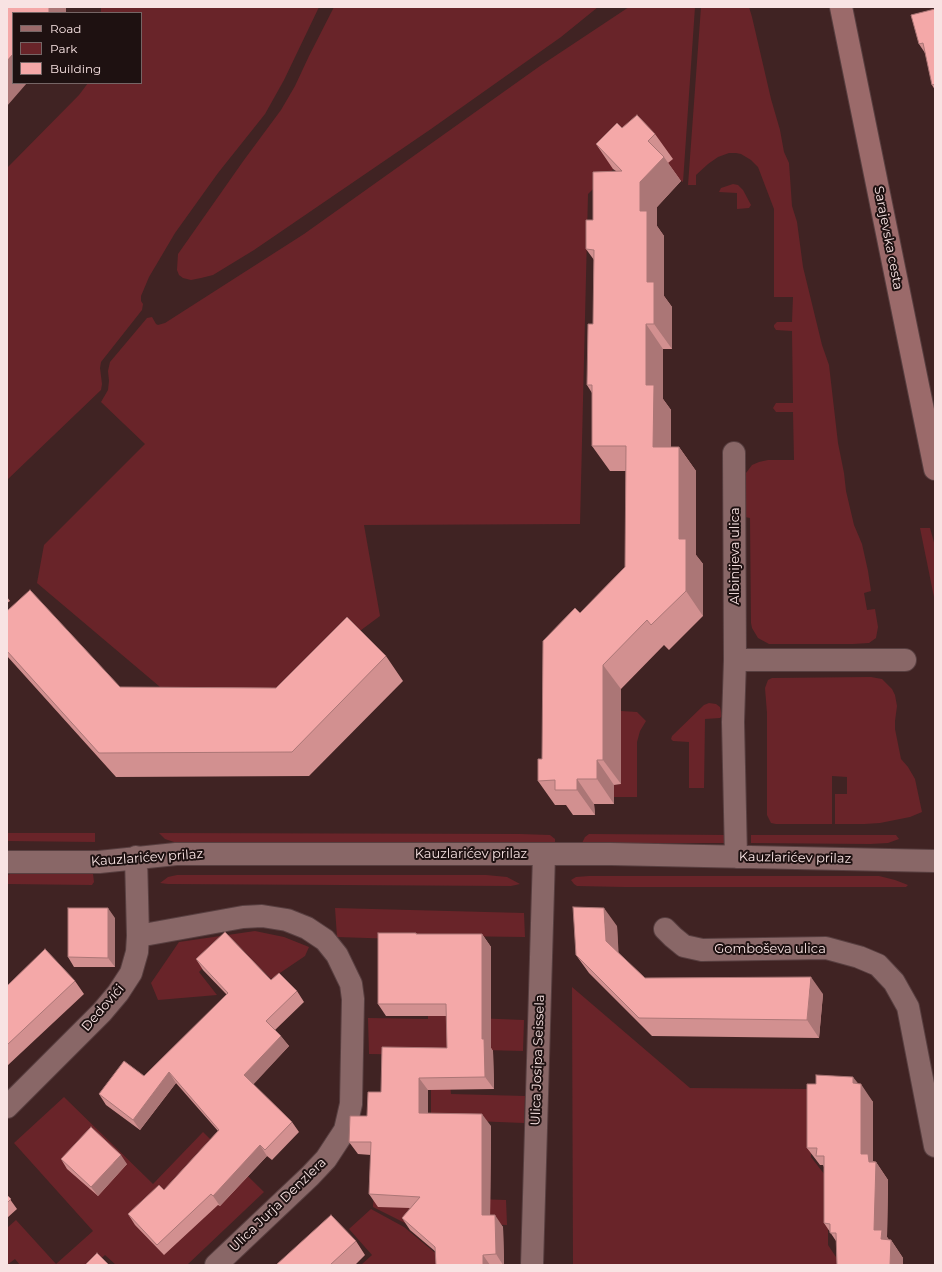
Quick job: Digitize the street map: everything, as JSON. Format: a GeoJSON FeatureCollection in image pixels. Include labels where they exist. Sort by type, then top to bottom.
{"type":"FeatureCollection","features":[{"type":"Feature","properties":{"kind":"main road","name":"Sarajevska cesta"},"geometry":{"type":"LineString","coordinates":[[841,7],[935,469]]}},
{"type":"Feature","properties":{"kind":"street","name":"Albinijeva ulica"},"geometry":{"type":"LineString","coordinates":[[734,453],[735,660],[733,722],[736,857]]}},
{"type":"Feature","properties":{"kind":"street"},"geometry":{"type":"LineString","coordinates":[[735,660],[905,660]]}},
{"type":"Feature","properties":{"kind":"street","name":"Kauzlarićev prilaz"},"geometry":{"type":"LineString","coordinates":[[7,862],[99,862],[176,854],[611,854],[935,861]]}},
{"type":"Feature","properties":{"kind":"street","name":"Ulica Josipa Seissela"},"geometry":{"type":"LineString","coordinates":[[532,1265],[544,855]]}},
{"type":"Feature","properties":{"kind":"street","name":"Dedovići"},"geometry":{"type":"LineString","coordinates":[[7,1107],[102,1012],[118,993],[131,973],[137,952],[138,936],[136,857]]}},
{"type":"Feature","properties":{"kind":"street","name":"Ulica Jurja Denzlera"},"geometry":{"type":"LineString","coordinates":[[138,936],[243,917],[262,916],[287,920],[307,928],[325,940],[337,955],[351,984],[353,999],[351,1104],[345,1130],[326,1159],[316,1170],[216,1265]]}},
{"type":"Feature","properties":{"kind":"street","name":"Gomboševa ulica"},"geometry":{"type":"LineString","coordinates":[[665,929],[684,946],[702,950],[826,948],[859,957],[878,965],[894,982],[908,1007],[935,1146]]}},
{"type":"Feature","properties":{"kind":"green space"},"geometry":{"type":"Polygon","coordinates":[[[101,7],[319,7],[284,80],[265,114],[218,173],[175,233],[149,277],[141,296],[141,301],[143,304],[142,310],[101,362],[101,390],[7,480],[7,168],[79,95],[87,84],[142,84],[142,12],[101,12],[101,7]]]}},
{"type":"Feature","properties":{"kind":"green space"},"geometry":{"type":"Polygon","coordinates":[[[334,7],[598,7],[561,37],[431,129],[254,250],[213,275],[191,280],[183,278],[179,275],[177,270],[178,254],[281,110],[295,86],[334,7]]]}},
{"type":"Feature","properties":{"kind":"green space"},"geometry":{"type":"Polygon","coordinates":[[[629,7],[695,7],[683,182],[635,148],[588,194],[580,524],[364,525],[380,616],[279,691],[166,692],[37,583],[44,545],[145,444],[101,402],[108,390],[108,371],[110,362],[147,318],[152,317],[158,325],[165,323],[304,234],[540,66],[629,7]]]}},
{"type":"Feature","properties":{"kind":"green space"},"geometry":{"type":"Polygon","coordinates":[[[701,7],[749,7],[752,17],[784,152],[789,163],[792,206],[797,222],[803,267],[822,345],[829,365],[838,443],[846,491],[854,525],[862,544],[868,571],[871,591],[864,593],[867,610],[875,609],[878,627],[876,638],[869,643],[769,644],[758,638],[752,628],[750,518],[745,517],[746,473],[752,465],[759,462],[768,460],[794,460],[793,412],[776,412],[773,408],[776,403],[793,403],[792,331],[776,330],[774,325],[777,322],[792,322],[793,297],[774,297],[774,209],[758,167],[751,160],[741,154],[729,153],[718,157],[696,175],[696,185],[688,185],[701,7]]]}},
{"type":"Feature","properties":{"kind":"green space"},"geometry":{"type":"Polygon","coordinates":[[[733,184],[738,185],[743,190],[751,205],[749,208],[737,209],[737,193],[719,192],[721,188],[733,184]]]}},
{"type":"Feature","properties":{"kind":"green space"},"geometry":{"type":"Polygon","coordinates":[[[920,528],[930,528],[935,546],[935,602],[920,528]]]}},
{"type":"Feature","properties":{"kind":"green space"},"geometry":{"type":"Polygon","coordinates":[[[871,677],[882,679],[892,689],[895,695],[897,706],[895,729],[901,759],[915,779],[922,812],[910,817],[880,823],[835,824],[835,794],[847,794],[847,777],[832,776],[832,824],[771,823],[767,815],[767,713],[765,688],[768,680],[772,678],[871,677]]]}},
{"type":"Feature","properties":{"kind":"green space"},"geometry":{"type":"Polygon","coordinates":[[[709,703],[716,704],[720,707],[722,716],[720,718],[705,719],[704,788],[689,788],[689,742],[673,741],[671,739],[672,736],[704,705],[709,703]]]}},
{"type":"Feature","properties":{"kind":"green space"},"geometry":{"type":"Polygon","coordinates":[[[621,711],[637,712],[646,721],[640,731],[637,742],[637,797],[614,797],[614,785],[621,784],[621,711]]]}},
{"type":"Feature","properties":{"kind":"green space"},"geometry":{"type":"Polygon","coordinates":[[[7,833],[95,833],[95,842],[7,841],[7,833]]]}},
{"type":"Feature","properties":{"kind":"green space"},"geometry":{"type":"Polygon","coordinates":[[[159,833],[520,834],[550,835],[555,839],[555,842],[174,842],[165,839],[159,833]]]}},
{"type":"Feature","properties":{"kind":"green space"},"geometry":{"type":"Polygon","coordinates":[[[589,834],[727,835],[727,843],[582,843],[585,837],[589,834]]]}},
{"type":"Feature","properties":{"kind":"green space"},"geometry":{"type":"Polygon","coordinates":[[[751,835],[896,835],[899,839],[888,843],[870,844],[751,843],[751,835]]]}},
{"type":"Feature","properties":{"kind":"green space"},"geometry":{"type":"Polygon","coordinates":[[[93,874],[94,882],[92,885],[7,884],[7,875],[93,874]]]}},
{"type":"Feature","properties":{"kind":"green space"},"geometry":{"type":"Polygon","coordinates":[[[177,875],[486,875],[507,877],[520,884],[511,886],[160,883],[168,877],[177,875]]]}},
{"type":"Feature","properties":{"kind":"green space"},"geometry":{"type":"Polygon","coordinates":[[[879,876],[908,885],[906,887],[624,887],[577,886],[571,880],[576,877],[879,876]]]}},
{"type":"Feature","properties":{"kind":"green space"},"geometry":{"type":"Polygon","coordinates":[[[335,908],[524,913],[525,937],[449,936],[450,1017],[524,1020],[523,1051],[447,1049],[451,1094],[525,1096],[524,1123],[448,1120],[448,1198],[506,1200],[507,1225],[455,1223],[411,1226],[373,1207],[376,1160],[431,1148],[431,1055],[369,1054],[368,1018],[428,1019],[428,940],[337,937],[335,908]]]}},
{"type":"Feature","properties":{"kind":"green space"},"geometry":{"type":"Polygon","coordinates":[[[255,931],[284,937],[309,947],[305,956],[271,979],[231,938],[199,972],[217,995],[158,1000],[151,983],[179,942],[255,931]]]}},
{"type":"Feature","properties":{"kind":"green space"},"geometry":{"type":"Polygon","coordinates":[[[572,987],[690,1088],[810,1089],[811,1157],[828,1179],[828,1245],[838,1260],[838,1265],[573,1265],[572,987]]]}},
{"type":"Feature","properties":{"kind":"green space"},"geometry":{"type":"Polygon","coordinates":[[[64,1097],[153,1184],[203,1132],[264,1192],[187,1265],[116,1265],[105,1255],[94,1265],[20,1265],[15,1259],[7,1265],[7,1228],[16,1220],[56,1264],[93,1231],[14,1143],[64,1097]]]}},
{"type":"Feature","properties":{"kind":"green space"},"geometry":{"type":"Polygon","coordinates":[[[371,1209],[404,1227],[439,1256],[438,1265],[361,1265],[372,1255],[349,1229],[371,1209]]]}},
{"type":"Feature","properties":{"kind":"building"},"geometry":{"type":"Polygon","coordinates":[[[7,7],[49,7],[49,12],[12,12],[12,55],[7,61],[7,7]]]}},
{"type":"Feature","properties":{"kind":"building"},"geometry":{"type":"Polygon","coordinates":[[[935,9],[935,84],[932,85],[923,43],[919,44],[911,15],[935,9]]]}},
{"type":"Feature","properties":{"kind":"building"},"geometry":{"type":"Polygon","coordinates":[[[637,115],[655,134],[648,141],[664,157],[640,182],[640,211],[647,211],[647,282],[654,282],[654,324],[646,324],[646,385],[654,385],[653,447],[679,447],[679,539],[686,539],[686,591],[651,625],[647,620],[603,665],[603,760],[597,760],[597,779],[577,779],[577,790],[555,790],[555,780],[538,781],[538,759],[542,759],[543,641],[575,608],[580,613],[625,567],[626,446],[592,446],[592,385],[587,385],[588,324],[593,324],[594,250],[586,249],[586,220],[593,220],[593,172],[622,171],[596,144],[617,123],[622,128],[637,115]]]}},
{"type":"Feature","properties":{"kind":"building"},"geometry":{"type":"Polygon","coordinates":[[[30,590],[120,687],[276,688],[347,617],[386,656],[292,752],[99,753],[7,651],[7,611],[30,590]]]}},
{"type":"Feature","properties":{"kind":"building"},"geometry":{"type":"Polygon","coordinates":[[[573,907],[604,908],[606,941],[645,978],[811,977],[807,1020],[639,1018],[576,955],[573,907]]]}},
{"type":"Feature","properties":{"kind":"building"},"geometry":{"type":"Polygon","coordinates":[[[68,908],[108,908],[108,958],[68,957],[68,908]]]}},
{"type":"Feature","properties":{"kind":"building"},"geometry":{"type":"Polygon","coordinates":[[[225,932],[271,980],[279,973],[297,991],[266,1021],[281,1036],[244,1075],[292,1122],[265,1150],[260,1145],[213,1196],[211,1194],[157,1245],[128,1214],[159,1185],[164,1190],[219,1130],[169,1072],[133,1120],[99,1094],[124,1061],[144,1076],[228,993],[196,959],[225,932]]]}},
{"type":"Feature","properties":{"kind":"building"},"geometry":{"type":"Polygon","coordinates":[[[378,933],[482,934],[482,1039],[484,1039],[485,1077],[419,1078],[419,1113],[482,1114],[482,1215],[495,1215],[496,1254],[483,1255],[483,1265],[436,1265],[435,1247],[402,1218],[420,1197],[369,1194],[371,1142],[349,1142],[350,1116],[367,1116],[368,1092],[381,1092],[382,1047],[447,1048],[446,1004],[378,1004],[378,933]]]}},
{"type":"Feature","properties":{"kind":"building"},"geometry":{"type":"Polygon","coordinates":[[[45,949],[75,981],[7,1045],[7,986],[45,949]]]}},
{"type":"Feature","properties":{"kind":"building"},"geometry":{"type":"Polygon","coordinates":[[[816,1075],[853,1077],[853,1083],[861,1084],[861,1154],[868,1154],[869,1162],[876,1162],[874,1230],[882,1230],[881,1239],[891,1240],[890,1265],[837,1265],[836,1233],[830,1233],[830,1224],[824,1223],[824,1156],[816,1156],[817,1148],[807,1148],[807,1084],[816,1084],[816,1075]]]}},
{"type":"Feature","properties":{"kind":"building"},"geometry":{"type":"Polygon","coordinates":[[[91,1127],[121,1155],[91,1187],[61,1159],[91,1127]]]}},
{"type":"Feature","properties":{"kind":"building"},"geometry":{"type":"Polygon","coordinates":[[[7,1195],[11,1199],[7,1203],[7,1195]]]}},
{"type":"Feature","properties":{"kind":"building"},"geometry":{"type":"Polygon","coordinates":[[[331,1215],[356,1241],[330,1265],[276,1265],[331,1215]]]}},
{"type":"Feature","properties":{"kind":"building"},"geometry":{"type":"Polygon","coordinates":[[[97,1253],[109,1265],[85,1265],[97,1253]]]}}]}
